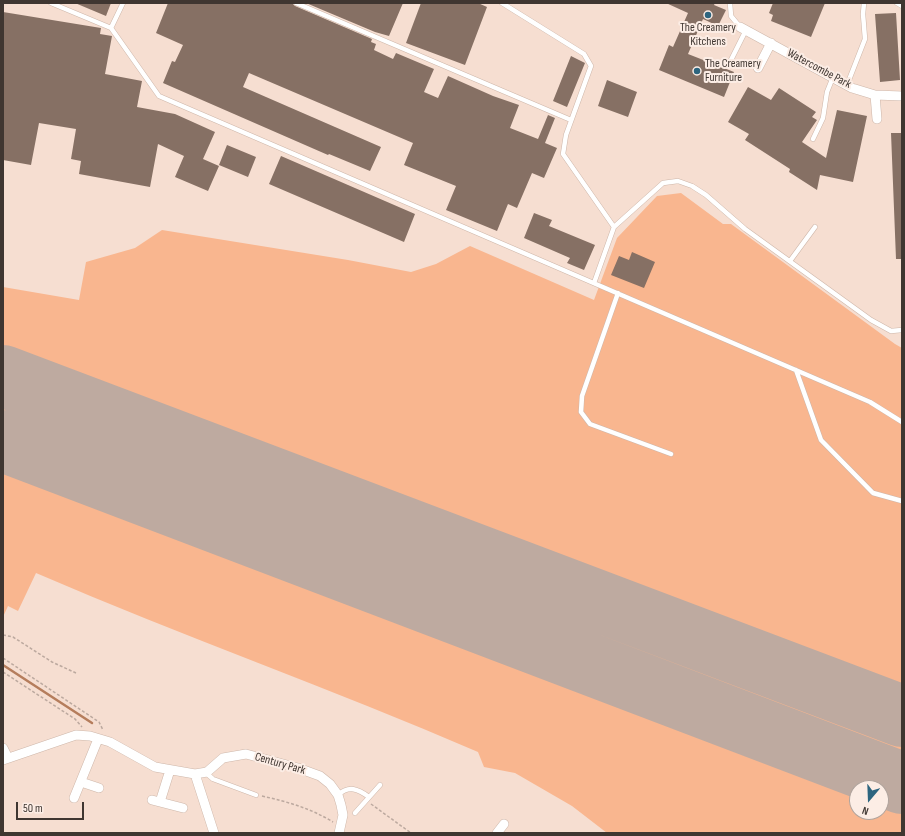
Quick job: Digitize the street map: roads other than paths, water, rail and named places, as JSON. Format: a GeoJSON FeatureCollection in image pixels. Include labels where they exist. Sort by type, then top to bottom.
{"type":"FeatureCollection","features":[{"type":"Feature","properties":{"kind":"street","name":"Watercombe Park"},"geometry":{"type":"LineString","coordinates":[[743,29],[847,85],[875,95],[902,96]]}},
{"type":"Feature","properties":{"kind":"street"},"geometry":{"type":"LineString","coordinates":[[758,68],[771,43]]}},
{"type":"Feature","properties":{"kind":"street"},"geometry":{"type":"LineString","coordinates":[[875,95],[878,119]]}},
{"type":"Feature","properties":{"kind":"street","name":"Century Park"},"geometry":{"type":"LineString","coordinates":[[3,748],[5,759],[76,735],[110,742],[155,767],[195,774],[205,772],[223,758],[246,754],[298,768],[320,776],[330,784],[338,795]]}},
{"type":"Feature","properties":{"kind":"street"},"geometry":{"type":"LineString","coordinates":[[74,798],[81,782],[94,738]]}},
{"type":"Feature","properties":{"kind":"street"},"geometry":{"type":"LineString","coordinates":[[170,770],[156,801],[182,808]]}},
{"type":"Feature","properties":{"kind":"street"},"geometry":{"type":"LineString","coordinates":[[195,774],[214,833]]}},
{"type":"Feature","properties":{"kind":"street"},"geometry":{"type":"LineString","coordinates":[[81,782],[100,788]]}},
{"type":"Feature","properties":{"kind":"street"},"geometry":{"type":"LineString","coordinates":[[338,795],[343,816],[340,830]]}},
{"type":"Feature","properties":{"kind":"street"},"geometry":{"type":"LineString","coordinates":[[497,833],[504,824]]}},
{"type":"Feature","properties":{"kind":"lane"},"geometry":{"type":"LineString","coordinates":[[51,3],[112,28],[159,96],[870,402],[902,422]]}},
{"type":"Feature","properties":{"kind":"lane"},"geometry":{"type":"LineString","coordinates":[[112,28],[123,3]]}},
{"type":"Feature","properties":{"kind":"lane"},"geometry":{"type":"LineString","coordinates":[[296,3],[571,120]]}},
{"type":"Feature","properties":{"kind":"lane"},"geometry":{"type":"LineString","coordinates":[[502,3],[584,54],[591,66],[566,135],[563,154],[614,227]]}},
{"type":"Feature","properties":{"kind":"lane"},"geometry":{"type":"LineString","coordinates":[[730,3],[731,16],[743,29],[730,62]]}},
{"type":"Feature","properties":{"kind":"lane"},"geometry":{"type":"LineString","coordinates":[[847,85],[865,39],[863,14],[864,3]]}},
{"type":"Feature","properties":{"kind":"lane"},"geometry":{"type":"LineString","coordinates":[[897,3],[902,6]]}},
{"type":"Feature","properties":{"kind":"lane"},"geometry":{"type":"LineString","coordinates":[[812,139],[823,118],[826,92],[833,78]]}},
{"type":"Feature","properties":{"kind":"lane"},"geometry":{"type":"LineString","coordinates":[[594,283],[614,227],[663,183],[678,181],[692,186],[706,196],[745,229],[871,320],[891,331],[902,330]]}},
{"type":"Feature","properties":{"kind":"lane"},"geometry":{"type":"LineString","coordinates":[[790,261],[815,226]]}},
{"type":"Feature","properties":{"kind":"lane"},"geometry":{"type":"LineString","coordinates":[[618,293],[582,396],[581,412],[590,424],[671,454]]}},
{"type":"Feature","properties":{"kind":"lane"},"geometry":{"type":"LineString","coordinates":[[796,370],[821,440],[873,493],[902,501]]}},
{"type":"Feature","properties":{"kind":"lane"},"geometry":{"type":"LineString","coordinates":[[205,772],[213,779],[256,795]]}},
{"type":"Feature","properties":{"kind":"lane"},"geometry":{"type":"LineString","coordinates":[[355,813],[380,785]]}},
{"type":"Feature","properties":{"kind":"lane"},"geometry":{"type":"LineString","coordinates":[[338,795],[343,790],[350,788],[360,790],[368,799]]}},
{"type":"Feature","properties":{"kind":"waterway"},"geometry":{"type":"LineString","coordinates":[[3,665],[92,723]]}},
{"type":"Feature","properties":{"kind":"place","name":"The Creamery Kitchens"},"geometry":{"type":"Point","coordinates":[708,15]}},
{"type":"Feature","properties":{"kind":"place","name":"The Creamery Furniture"},"geometry":{"type":"Point","coordinates":[697,71]}}]}
